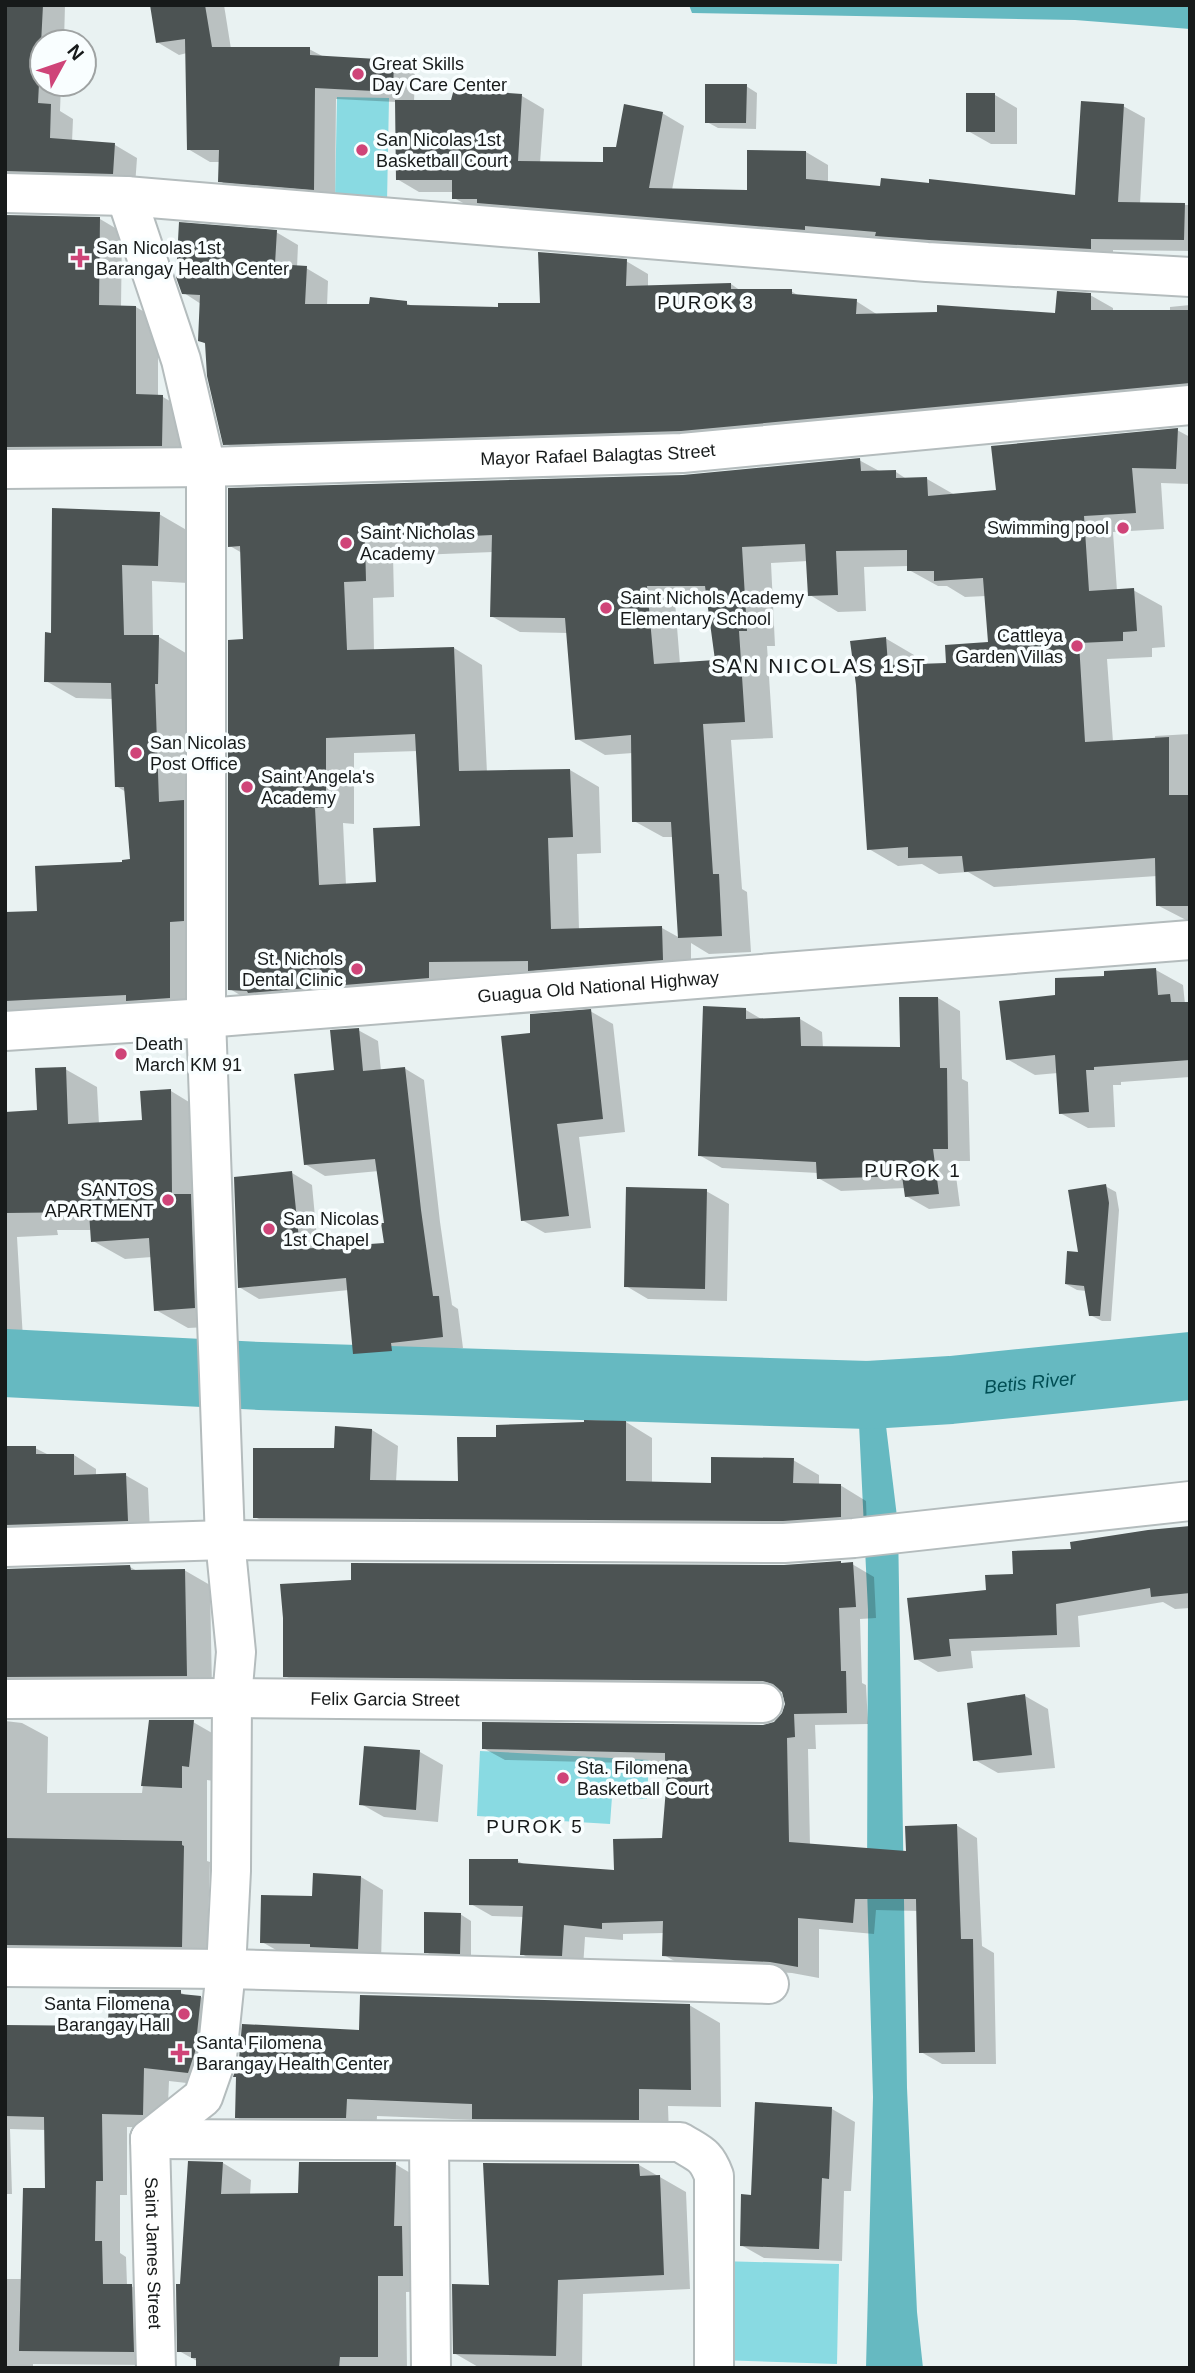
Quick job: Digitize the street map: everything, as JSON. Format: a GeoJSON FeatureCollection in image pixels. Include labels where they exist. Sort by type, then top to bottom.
{"type":"FeatureCollection","features":[{"type":"Feature","properties":{"kind":"street"},"geometry":{"type":"LineString","coordinates":[[5,193],[126,196],[676,239],[927,262],[1190,278]]}},
{"type":"Feature","properties":{"kind":"street"},"geometry":{"type":"LineString","coordinates":[[126,196],[181,360],[206,467],[206,1018],[225,1540],[236,1652],[232,1698],[231,1871],[226,1969],[217,2057],[203,2098],[150,2139]]}},
{"type":"Feature","properties":{"kind":"street","name":"Mayor Rafael Balagtas Street"},"geometry":{"type":"LineString","coordinates":[[5,469],[206,467],[682,453],[1190,405]]}},
{"type":"Feature","properties":{"kind":"street","name":"Guagua Old National Highway"},"geometry":{"type":"LineString","coordinates":[[5,1031],[206,1018],[1190,940]]}},
{"type":"Feature","properties":{"kind":"street"},"geometry":{"type":"LineString","coordinates":[[5,1547],[225,1540],[784,1544],[908,1533],[1190,1501]]}},
{"type":"Feature","properties":{"kind":"street","name":"Felix Garcia Street"},"geometry":{"type":"LineString","coordinates":[[5,1699],[232,1698],[763,1703]]}},
{"type":"Feature","properties":{"kind":"street"},"geometry":{"type":"LineString","coordinates":[[5,1967],[226,1969],[769,1984]]}},
{"type":"Feature","properties":{"kind":"street"},"geometry":{"type":"LineString","coordinates":[[150,2139],[680,2142],[703,2154],[714,2176],[714,2368]]}},
{"type":"Feature","properties":{"kind":"street","name":"Saint James Street"},"geometry":{"type":"LineString","coordinates":[[150,2139],[156,2368]]}},
{"type":"Feature","properties":{"kind":"street"},"geometry":{"type":"LineString","coordinates":[[429,2142],[430,2368]]}},
{"type":"Feature","properties":{"kind":"shaded area"},"geometry":{"type":"Polygon","coordinates":[[[689,5],[1190,5],[1190,29],[1075,20],[692,13],[689,5]]]}},
{"type":"Feature","properties":{"kind":"shaded area","name":"San Nicolas 1st Basketball Court"},"geometry":{"type":"Polygon","coordinates":[[[337,97],[389,98],[387,202],[335,202],[337,97]]]}},
{"type":"Feature","properties":{"kind":"shaded area"},"geometry":{"type":"Polygon","coordinates":[[[869,1407],[886,1426],[898,1525],[907,2088],[917,2312],[923,2368],[866,2368],[873,2097],[867,1886],[868,1610],[859,1424],[869,1407]]]}},
{"type":"Feature","properties":{"kind":"shaded area","name":"Sta. Filomena Basketball Court"},"geometry":{"type":"Polygon","coordinates":[[[480,1751],[649,1760],[647,1799],[612,1797],[610,1824],[477,1816],[480,1751]]]}},
{"type":"Feature","properties":{"kind":"shaded area"},"geometry":{"type":"Polygon","coordinates":[[[719,2261],[839,2264],[837,2364],[717,2360],[719,2261]]]}},
{"type":"Feature","properties":{"kind":"building"},"geometry":{"type":"Polygon","coordinates":[[[5,5],[43,5],[42,28],[28,28],[28,98],[38,98],[38,103],[51,104],[50,138],[115,143],[113,174],[5,171],[5,5]]]}},
{"type":"Feature","properties":{"kind":"building"},"geometry":{"type":"Polygon","coordinates":[[[150,5],[205,5],[212,47],[310,47],[310,55],[394,60],[393,92],[315,88],[314,190],[218,182],[219,150],[187,150],[185,39],[156,43],[150,5]]]}},
{"type":"Feature","properties":{"kind":"building"},"geometry":{"type":"Polygon","coordinates":[[[705,84],[747,84],[746,123],[705,123],[705,84]]]}},
{"type":"Feature","properties":{"kind":"building"},"geometry":{"type":"Polygon","coordinates":[[[454,89],[522,94],[518,161],[603,162],[603,147],[616,147],[624,104],[663,112],[649,188],[747,190],[747,150],[806,151],[806,179],[880,186],[881,178],[929,183],[929,179],[1075,195],[1081,101],[1124,104],[1118,202],[1185,203],[1184,240],[1091,239],[1091,249],[929,240],[875,236],[876,232],[805,226],[805,230],[477,203],[477,199],[452,199],[452,180],[396,180],[395,100],[451,100],[454,89]]]}},
{"type":"Feature","properties":{"kind":"building"},"geometry":{"type":"Polygon","coordinates":[[[966,93],[995,93],[995,132],[966,132],[966,93]]]}},
{"type":"Feature","properties":{"kind":"building"},"geometry":{"type":"Polygon","coordinates":[[[5,215],[100,217],[99,305],[136,306],[136,394],[163,395],[162,446],[5,447],[5,215]]]}},
{"type":"Feature","properties":{"kind":"building"},"geometry":{"type":"Polygon","coordinates":[[[179,222],[277,230],[275,264],[307,266],[305,304],[369,304],[370,297],[407,301],[407,305],[498,307],[498,303],[540,303],[538,252],[627,259],[626,286],[731,283],[731,289],[792,289],[792,294],[857,299],[856,314],[937,312],[937,305],[1055,313],[1057,291],[1091,293],[1091,310],[1190,310],[1190,383],[681,431],[223,445],[207,376],[205,343],[198,341],[200,295],[182,294],[176,277],[179,222]]]}},
{"type":"Feature","properties":{"kind":"building"},"geometry":{"type":"Polygon","coordinates":[[[1178,428],[1176,469],[1132,468],[1136,513],[1084,516],[1089,591],[1134,588],[1137,631],[1123,632],[1123,641],[1079,643],[1085,742],[1169,737],[1169,795],[1190,795],[1190,906],[1156,906],[1155,858],[964,872],[962,856],[908,858],[908,847],[867,850],[856,685],[850,641],[886,637],[888,665],[946,663],[945,645],[988,642],[983,578],[934,581],[934,571],[907,571],[907,550],[836,551],[838,595],[808,596],[805,544],[742,547],[747,631],[739,631],[745,722],[703,724],[713,874],[719,874],[722,936],[678,938],[671,822],[632,822],[631,735],[575,740],[565,618],[490,617],[492,535],[365,541],[366,581],[344,582],[347,650],[454,647],[459,771],[570,769],[573,837],[548,838],[551,929],[662,926],[663,960],[528,971],[528,961],[429,962],[429,978],[248,993],[228,990],[228,640],[243,639],[240,546],[228,547],[228,488],[683,475],[860,458],[861,471],[896,470],[896,478],[927,477],[928,496],[996,490],[991,446],[1178,428]],[[647,586],[654,664],[715,660],[705,586],[647,586]],[[415,734],[326,738],[326,808],[315,808],[319,885],[376,882],[373,828],[420,826],[415,734]]]}},
{"type":"Feature","properties":{"kind":"building"},"geometry":{"type":"Polygon","coordinates":[[[52,508],[160,512],[158,566],[122,565],[124,635],[159,635],[158,684],[155,684],[159,802],[184,800],[184,921],[170,922],[170,998],[126,1001],[126,995],[5,1001],[5,912],[37,911],[35,866],[122,862],[130,859],[124,787],[115,787],[111,683],[44,682],[45,632],[51,633],[52,508]]]}},
{"type":"Feature","properties":{"kind":"building"},"geometry":{"type":"Polygon","coordinates":[[[1156,968],[1158,995],[1170,994],[1171,1002],[1190,1002],[1190,1060],[1094,1067],[1094,1070],[1086,1070],[1089,1112],[1059,1114],[1055,1055],[1006,1060],[999,1001],[1055,995],[1055,978],[1104,976],[1104,971],[1156,968]]]}},
{"type":"Feature","properties":{"kind":"building"},"geometry":{"type":"Polygon","coordinates":[[[899,997],[938,997],[940,1068],[947,1068],[948,1149],[933,1149],[939,1194],[905,1197],[902,1176],[817,1179],[816,1162],[698,1156],[703,1006],[746,1008],[746,1019],[800,1017],[801,1046],[900,1047],[899,997]]]}},
{"type":"Feature","properties":{"kind":"building"},"geometry":{"type":"Polygon","coordinates":[[[591,1009],[603,1119],[557,1124],[569,1216],[521,1221],[501,1036],[530,1033],[530,1014],[591,1009]]]}},
{"type":"Feature","properties":{"kind":"building"},"geometry":{"type":"Polygon","coordinates":[[[359,1028],[363,1071],[405,1067],[433,1296],[439,1296],[443,1337],[391,1343],[392,1351],[353,1354],[346,1278],[238,1288],[234,1177],[292,1171],[300,1249],[384,1243],[381,1223],[384,1223],[375,1159],[304,1165],[294,1074],[334,1070],[330,1030],[359,1028]]]}},
{"type":"Feature","properties":{"kind":"building"},"geometry":{"type":"Polygon","coordinates":[[[66,1067],[68,1124],[142,1120],[140,1091],[171,1089],[172,1194],[191,1194],[195,1308],[154,1311],[149,1238],[91,1242],[89,1212],[5,1213],[5,1112],[37,1110],[35,1068],[66,1067]]]}},
{"type":"Feature","properties":{"kind":"building"},"geometry":{"type":"Polygon","coordinates":[[[1106,1184],[1109,1203],[1100,1316],[1089,1316],[1084,1286],[1065,1284],[1067,1251],[1078,1252],[1068,1190],[1106,1184]]]}},
{"type":"Feature","properties":{"kind":"building"},"geometry":{"type":"Polygon","coordinates":[[[626,1187],[707,1189],[705,1289],[624,1287],[626,1187]]]}},
{"type":"Feature","properties":{"kind":"building"},"geometry":{"type":"Polygon","coordinates":[[[584,1420],[626,1421],[626,1481],[711,1483],[711,1457],[794,1458],[793,1483],[841,1484],[841,1517],[783,1521],[253,1518],[253,1448],[334,1448],[335,1426],[372,1429],[370,1480],[458,1481],[457,1437],[496,1437],[496,1425],[584,1420]]]}},
{"type":"Feature","properties":{"kind":"building"},"geometry":{"type":"Polygon","coordinates":[[[5,1446],[36,1446],[36,1454],[74,1454],[74,1475],[126,1473],[128,1521],[5,1525],[5,1446]]]}},
{"type":"Feature","properties":{"kind":"building"},"geometry":{"type":"Polygon","coordinates":[[[1190,1526],[1190,1593],[1151,1597],[1150,1588],[1056,1604],[1057,1635],[949,1639],[951,1656],[914,1660],[907,1598],[986,1590],[985,1575],[1013,1574],[1012,1551],[1071,1549],[1070,1542],[1190,1526]]]}},
{"type":"Feature","properties":{"kind":"building"},"geometry":{"type":"Polygon","coordinates":[[[853,1562],[856,1607],[839,1608],[841,1671],[846,1671],[847,1713],[794,1714],[795,1737],[787,1738],[789,1842],[906,1851],[905,1826],[957,1824],[961,1939],[973,1939],[975,2052],[919,2053],[916,1899],[855,1899],[853,1923],[798,1918],[798,1967],[770,1962],[662,1956],[663,1921],[602,1923],[602,1929],[564,1925],[562,1956],[520,1955],[523,1906],[469,1905],[469,1859],[518,1859],[518,1863],[614,1870],[613,1839],[662,1838],[668,1763],[665,1762],[665,1753],[482,1749],[482,1722],[763,1725],[774,1722],[782,1713],[785,1704],[782,1692],[773,1684],[763,1681],[283,1677],[280,1584],[351,1580],[351,1563],[784,1565],[853,1562]]]}},
{"type":"Feature","properties":{"kind":"building"},"geometry":{"type":"Polygon","coordinates":[[[130,1565],[131,1570],[185,1569],[187,1676],[5,1677],[5,1569],[130,1565]]]}},
{"type":"Feature","properties":{"kind":"building"},"geometry":{"type":"Polygon","coordinates":[[[1025,1694],[1032,1755],[973,1761],[967,1703],[1025,1694]]]}},
{"type":"Feature","properties":{"kind":"building"},"geometry":{"type":"Polygon","coordinates":[[[149,1720],[194,1720],[189,1767],[182,1766],[182,1788],[141,1786],[149,1720]]]}},
{"type":"Feature","properties":{"kind":"building"},"geometry":{"type":"Polygon","coordinates":[[[364,1746],[420,1750],[416,1810],[359,1805],[364,1746]]]}},
{"type":"Feature","properties":{"kind":"building"},"geometry":{"type":"Polygon","coordinates":[[[5,1838],[182,1841],[182,1947],[5,1945],[5,1838]]]}},
{"type":"Feature","properties":{"kind":"building"},"geometry":{"type":"Polygon","coordinates":[[[313,1873],[361,1876],[358,1949],[260,1943],[261,1895],[312,1896],[313,1873]]]}},
{"type":"Feature","properties":{"kind":"building"},"geometry":{"type":"Polygon","coordinates":[[[424,1912],[461,1913],[460,1954],[424,1953],[424,1912]]]}},
{"type":"Feature","properties":{"kind":"building"},"geometry":{"type":"Polygon","coordinates":[[[109,1990],[181,1990],[181,1994],[201,1996],[195,2052],[188,2073],[144,2068],[143,2115],[102,2114],[103,2181],[96,2181],[95,2241],[102,2241],[103,2284],[132,2284],[134,2352],[19,2351],[23,2188],[45,2188],[44,2117],[5,2116],[5,2025],[108,2026],[109,1990]]]}},
{"type":"Feature","properties":{"kind":"building"},"geometry":{"type":"Polygon","coordinates":[[[360,1995],[690,2004],[691,2090],[639,2089],[639,2120],[472,2119],[472,2104],[347,2099],[346,2118],[235,2118],[236,2077],[233,2077],[239,2059],[242,2024],[359,2030],[360,1995]]]}},
{"type":"Feature","properties":{"kind":"building"},"geometry":{"type":"Polygon","coordinates":[[[755,2102],[832,2107],[829,2179],[822,2178],[819,2249],[740,2246],[741,2194],[751,2195],[755,2102]]]}},
{"type":"Feature","properties":{"kind":"building"},"geometry":{"type":"Polygon","coordinates":[[[188,2161],[223,2162],[221,2194],[298,2193],[299,2162],[396,2162],[394,2226],[402,2226],[403,2276],[378,2276],[378,2357],[340,2357],[339,2368],[196,2368],[196,2358],[191,2358],[191,2352],[177,2352],[176,2284],[180,2284],[188,2161]]]}},
{"type":"Feature","properties":{"kind":"building"},"geometry":{"type":"Polygon","coordinates":[[[483,2163],[639,2164],[640,2176],[660,2175],[664,2275],[558,2280],[556,2356],[453,2354],[452,2284],[489,2285],[483,2163]]]}},
{"type":"Feature","properties":{"kind":"waterway","name":"Betis River"},"geometry":{"type":"LineString","coordinates":[[5,1363],[260,1376],[868,1395],[951,1390],[1190,1366]]}},
{"type":"Feature","properties":{"kind":"place","name":"Great Skills Day Care Center"},"geometry":{"type":"Point","coordinates":[358,74]}},
{"type":"Feature","properties":{"kind":"place","name":"San Nicolas 1st Basketball Court"},"geometry":{"type":"Point","coordinates":[362,150]}},
{"type":"Feature","properties":{"kind":"place","name":"San Nicolas 1st Barangay Health Center"},"geometry":{"type":"Point","coordinates":[80,258]}},
{"type":"Feature","properties":{"kind":"place","name":"Swimming pool"},"geometry":{"type":"Point","coordinates":[1123,528]}},
{"type":"Feature","properties":{"kind":"place","name":"Saint Nicholas Academy"},"geometry":{"type":"Point","coordinates":[346,543]}},
{"type":"Feature","properties":{"kind":"place","name":"Saint Nichols Academy Elementary School"},"geometry":{"type":"Point","coordinates":[606,608]}},
{"type":"Feature","properties":{"kind":"place","name":"Cattleya Garden Villas"},"geometry":{"type":"Point","coordinates":[1077,646]}},
{"type":"Feature","properties":{"kind":"place","name":"San Nicolas Post Office"},"geometry":{"type":"Point","coordinates":[136,753]}},
{"type":"Feature","properties":{"kind":"place","name":"Saint Angela's Academy"},"geometry":{"type":"Point","coordinates":[247,787]}},
{"type":"Feature","properties":{"kind":"place","name":"St. Nichols Dental Clinic"},"geometry":{"type":"Point","coordinates":[357,969]}},
{"type":"Feature","properties":{"kind":"place","name":"Death March KM 91"},"geometry":{"type":"Point","coordinates":[121,1054]}},
{"type":"Feature","properties":{"kind":"place","name":"SANTOS APARTMENT"},"geometry":{"type":"Point","coordinates":[168,1200]}},
{"type":"Feature","properties":{"kind":"place","name":"San Nicolas 1st Chapel"},"geometry":{"type":"Point","coordinates":[269,1229]}},
{"type":"Feature","properties":{"kind":"place","name":"Sta. Filomena Basketball Court"},"geometry":{"type":"Point","coordinates":[563,1778]}},
{"type":"Feature","properties":{"kind":"place","name":"Santa Filomena Barangay Hall"},"geometry":{"type":"Point","coordinates":[184,2014]}},
{"type":"Feature","properties":{"kind":"place","name":"Santa Filomena Barangay Health Center"},"geometry":{"type":"Point","coordinates":[180,2053]}},
{"type":"Feature","properties":{"kind":"district","name":"PUROK 3"},"geometry":{"type":"Point","coordinates":[706,302]}},
{"type":"Feature","properties":{"kind":"district","name":"SAN NICOLAS 1ST"},"geometry":{"type":"Point","coordinates":[819,665]}},
{"type":"Feature","properties":{"kind":"district","name":"PUROK 1"},"geometry":{"type":"Point","coordinates":[913,1170]}},
{"type":"Feature","properties":{"kind":"district","name":"PUROK 5"},"geometry":{"type":"Point","coordinates":[535,1826]}}]}
